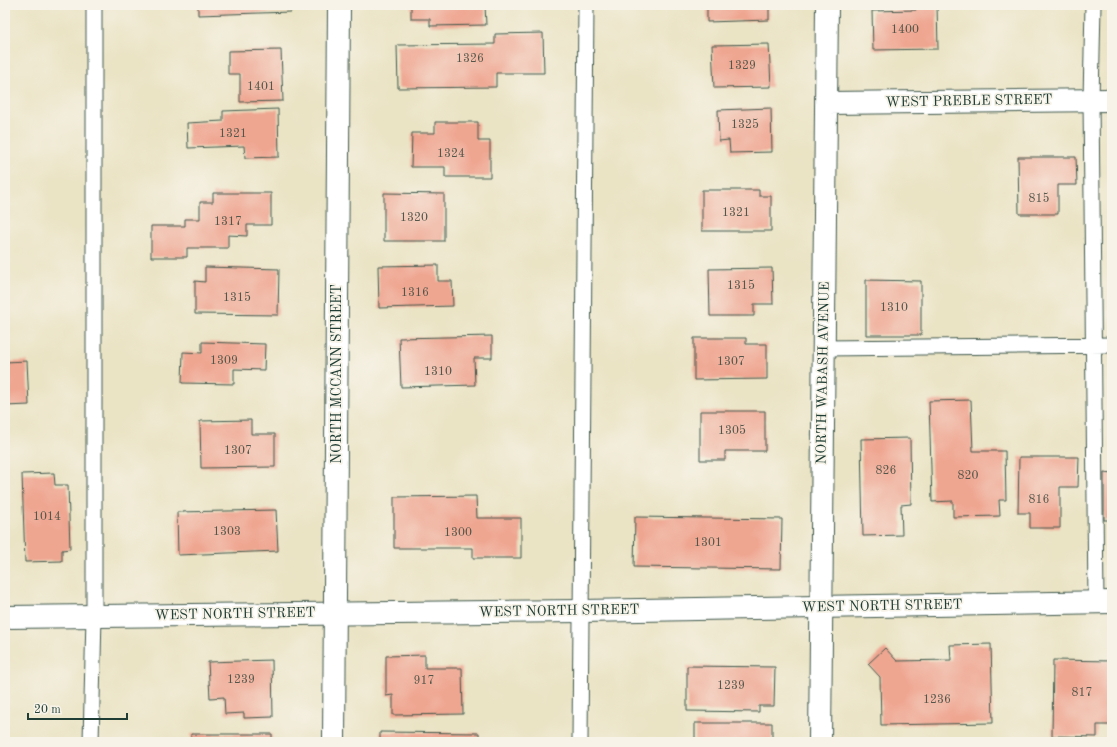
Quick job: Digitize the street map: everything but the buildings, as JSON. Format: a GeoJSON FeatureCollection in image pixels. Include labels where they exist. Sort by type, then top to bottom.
{"type":"FeatureCollection","features":[{"type":"Feature","properties":{"kind":"street","name":"NORTH MCCANN STREET"},"geometry":{"type":"LineString","coordinates":[[334,742],[339,5]]}},
{"type":"Feature","properties":{"kind":"street","name":"NORTH WABASH AVENUE"},"geometry":{"type":"LineString","coordinates":[[820,742],[820,607],[828,5]]}},
{"type":"Feature","properties":{"kind":"street","name":"WEST PREBLE STREET"},"geometry":{"type":"LineString","coordinates":[[827,103],[1102,100]]}},
{"type":"Feature","properties":{"kind":"street","name":"WEST NORTH STREET"},"geometry":{"type":"LineString","coordinates":[[5,617],[582,611],[1104,603]]}},
{"type":"Feature","properties":{"kind":"lane"},"geometry":{"type":"LineString","coordinates":[[91,742],[94,616],[94,5]]}},
{"type":"Feature","properties":{"kind":"lane"},"geometry":{"type":"LineString","coordinates":[[580,742],[586,5]]}},
{"type":"Feature","properties":{"kind":"lane"},"geometry":{"type":"LineString","coordinates":[[1093,5],[1102,100],[1093,346],[1104,603]]}},
{"type":"Feature","properties":{"kind":"lane"},"geometry":{"type":"LineString","coordinates":[[824,348],[1112,345]]}}]}
